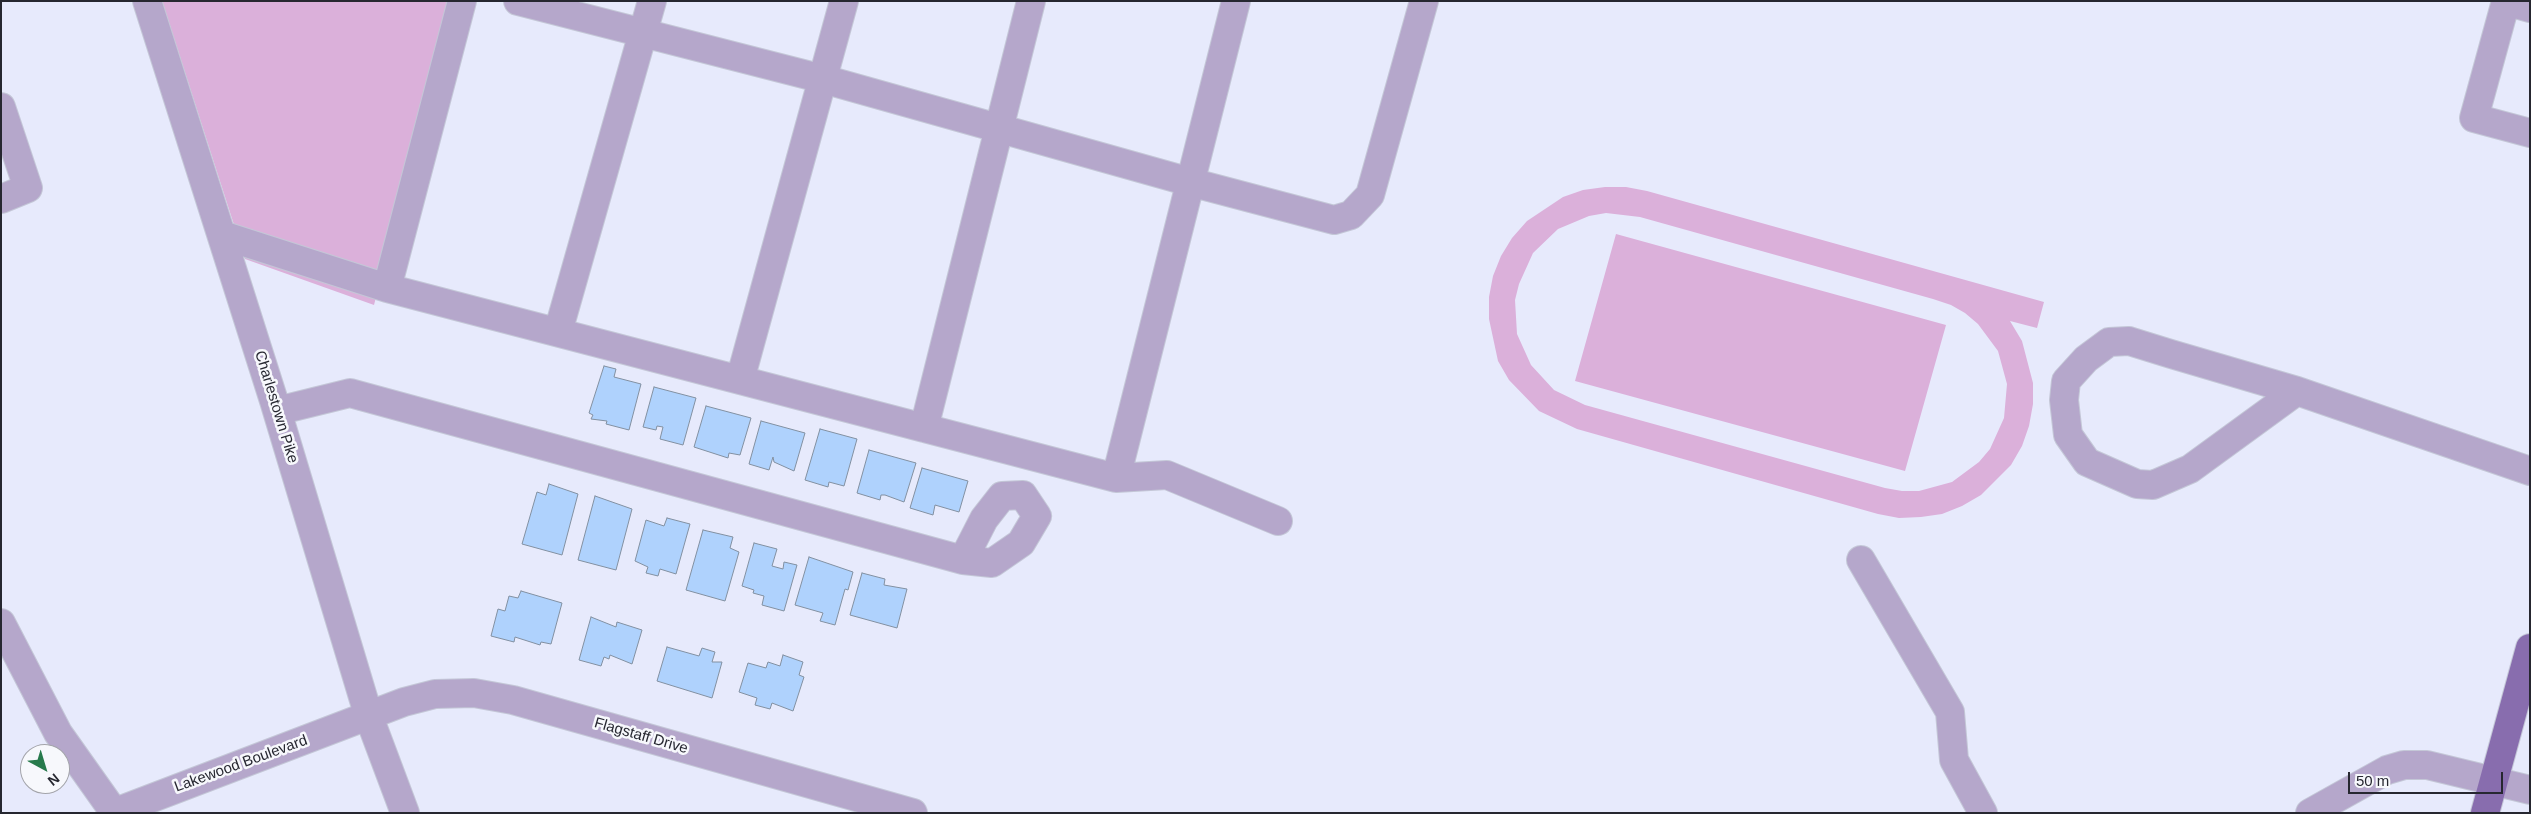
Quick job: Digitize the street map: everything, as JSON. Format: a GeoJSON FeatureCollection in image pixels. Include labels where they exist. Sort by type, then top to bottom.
{"type":"FeatureCollection","features":[{"type":"Feature","properties":{"kind":"main road"},"geometry":{"type":"LineString","coordinates":[[2485,813],[2530,648]]}},
{"type":"Feature","properties":{"kind":"street","name":"Charlestown Pike"},"geometry":{"type":"LineString","coordinates":[[147,1],[277,411],[369,718],[405,813]]}},
{"type":"Feature","properties":{"kind":"street"},"geometry":{"type":"LineString","coordinates":[[387,288],[462,1]]}},
{"type":"Feature","properties":{"kind":"street"},"geometry":{"type":"LineString","coordinates":[[518,1],[822,79],[1190,182],[1334,220],[1351,215],[1370,195],[1424,1]]}},
{"type":"Feature","properties":{"kind":"street"},"geometry":{"type":"LineString","coordinates":[[558,332],[652,1]]}},
{"type":"Feature","properties":{"kind":"street"},"geometry":{"type":"LineString","coordinates":[[740,380],[844,1]]}},
{"type":"Feature","properties":{"kind":"street"},"geometry":{"type":"LineString","coordinates":[[924,428],[1031,1]]}},
{"type":"Feature","properties":{"kind":"street"},"geometry":{"type":"LineString","coordinates":[[1116,478],[1236,1]]}},
{"type":"Feature","properties":{"kind":"street"},"geometry":{"type":"LineString","coordinates":[[2530,8],[2506,1],[2474,118],[2530,133]]}},
{"type":"Feature","properties":{"kind":"street"},"geometry":{"type":"LineString","coordinates":[[1,107],[28,188],[1,199]]}},
{"type":"Feature","properties":{"kind":"street"},"geometry":{"type":"LineString","coordinates":[[222,234],[387,288],[1116,478],[1167,475],[1278,521]]}},
{"type":"Feature","properties":{"kind":"street"},"geometry":{"type":"LineString","coordinates":[[2297,391],[2190,469],[2153,486],[2137,484],[2087,462],[2068,436],[2064,400],[2066,381],[2086,359],[2109,342],[2129,341],[2297,391],[2530,471]]}},
{"type":"Feature","properties":{"kind":"street"},"geometry":{"type":"LineString","coordinates":[[277,411],[350,393],[963,560]]}},
{"type":"Feature","properties":{"kind":"street"},"geometry":{"type":"LineString","coordinates":[[1861,560],[1950,712],[1954,760],[1983,813]]}},
{"type":"Feature","properties":{"kind":"street","name":"Lakewood Boulevard"},"geometry":{"type":"LineString","coordinates":[[1,623],[58,733],[114,812],[369,718]]}},
{"type":"Feature","properties":{"kind":"street","name":"Flagstaff Drive"},"geometry":{"type":"LineString","coordinates":[[369,718],[404,702],[435,694],[474,693],[514,700],[913,813]]}},
{"type":"Feature","properties":{"kind":"street"},"geometry":{"type":"LineString","coordinates":[[2310,813],[2351,801],[2387,770],[2404,765],[2427,765],[2530,790]]}},
{"type":"Feature","properties":{"kind":"shaded area"},"geometry":{"type":"Polygon","coordinates":[[[162,1],[451,1],[374,305],[245,259],[162,1]]]}},
{"type":"Feature","properties":{"kind":"shaded area"},"geometry":{"type":"Polygon","coordinates":[[[1626,187],[1647,191],[2044,302],[2037,328],[2010,321],[2022,341],[2033,383],[2033,404],[2029,426],[2022,446],[2011,465],[1981,495],[1962,506],[1942,514],[1899,518],[1878,514],[1577,429],[1539,411],[1509,380],[1498,361],[1489,319],[1489,297],[1493,276],[1501,256],[1512,238],[1527,221],[1563,197],[1583,190],[1626,187]],[[1606,213],[1589,216],[1558,229],[1533,253],[1519,284],[1515,300],[1517,334],[1531,365],[1554,390],[1585,405],[1885,488],[1902,491],[1919,491],[1952,482],[1979,462],[1990,449],[2004,418],[2007,384],[1998,351],[1978,324],[1965,313],[1951,305],[1933,299],[1640,217],[1606,213]]]}},
{"type":"Feature","properties":{"kind":"shaded area"},"geometry":{"type":"Polygon","coordinates":[[[1616,234],[1946,325],[1905,471],[1575,381],[1616,234]]]}},
{"type":"Feature","properties":{"kind":"building"},"geometry":{"type":"Polygon","coordinates":[[[604,366],[616,369],[614,377],[641,384],[629,430],[606,424],[607,421],[591,419],[593,415],[589,413],[604,366]]]}},
{"type":"Feature","properties":{"kind":"building"},"geometry":{"type":"Polygon","coordinates":[[[654,387],[696,398],[683,445],[660,439],[663,427],[657,426],[656,430],[643,427],[654,387]]]}},
{"type":"Feature","properties":{"kind":"building"},"geometry":{"type":"Polygon","coordinates":[[[706,406],[751,418],[740,455],[729,453],[728,458],[694,447],[706,406]]]}},
{"type":"Feature","properties":{"kind":"building"},"geometry":{"type":"Polygon","coordinates":[[[761,421],[805,433],[794,471],[774,462],[773,457],[769,470],[749,464],[761,421]]]}},
{"type":"Feature","properties":{"kind":"building"},"geometry":{"type":"Polygon","coordinates":[[[820,429],[857,439],[844,486],[829,482],[828,487],[805,480],[820,429]]]}},
{"type":"Feature","properties":{"kind":"building"},"geometry":{"type":"Polygon","coordinates":[[[869,450],[916,463],[904,502],[885,495],[881,495],[880,500],[857,493],[869,450]]]}},
{"type":"Feature","properties":{"kind":"building"},"geometry":{"type":"Polygon","coordinates":[[[922,468],[968,481],[959,512],[935,505],[933,515],[910,508],[922,468]]]}},
{"type":"Feature","properties":{"kind":"building"},"geometry":{"type":"Polygon","coordinates":[[[549,484],[578,494],[562,555],[522,544],[537,492],[546,495],[549,484]]]}},
{"type":"Feature","properties":{"kind":"building"},"geometry":{"type":"Polygon","coordinates":[[[595,496],[632,509],[616,570],[578,560],[595,496]]]}},
{"type":"Feature","properties":{"kind":"building"},"geometry":{"type":"Polygon","coordinates":[[[667,518],[690,524],[676,574],[660,569],[658,576],[646,573],[648,567],[635,561],[646,520],[664,526],[667,518]]]}},
{"type":"Feature","properties":{"kind":"building"},"geometry":{"type":"Polygon","coordinates":[[[703,530],[733,537],[730,548],[739,552],[725,601],[686,590],[703,530]]]}},
{"type":"Feature","properties":{"kind":"building"},"geometry":{"type":"Polygon","coordinates":[[[754,543],[777,549],[772,566],[783,569],[784,562],[797,565],[784,611],[762,605],[764,596],[753,593],[754,590],[742,586],[754,543]]]}},
{"type":"Feature","properties":{"kind":"building"},"geometry":{"type":"Polygon","coordinates":[[[809,557],[853,572],[848,590],[845,589],[835,625],[820,621],[823,613],[795,605],[809,557]]]}},
{"type":"Feature","properties":{"kind":"building"},"geometry":{"type":"Polygon","coordinates":[[[862,573],[885,579],[884,585],[907,589],[897,628],[850,615],[862,573]]]}},
{"type":"Feature","properties":{"kind":"building"},"geometry":{"type":"Polygon","coordinates":[[[521,591],[562,603],[551,644],[541,642],[540,645],[515,637],[514,642],[491,636],[498,609],[505,611],[509,596],[518,598],[521,591]]]}},
{"type":"Feature","properties":{"kind":"building"},"geometry":{"type":"Polygon","coordinates":[[[591,617],[616,627],[617,622],[642,630],[632,664],[610,655],[609,659],[604,657],[601,666],[579,660],[591,617]]]}},
{"type":"Feature","properties":{"kind":"building"},"geometry":{"type":"Polygon","coordinates":[[[667,647],[699,656],[702,648],[715,652],[712,662],[722,662],[712,698],[657,681],[667,647]]]}},
{"type":"Feature","properties":{"kind":"building"},"geometry":{"type":"Polygon","coordinates":[[[783,655],[803,662],[799,675],[804,677],[793,711],[772,703],[770,709],[755,705],[757,698],[739,692],[748,663],[766,668],[768,662],[780,666],[783,655]]]}}]}
